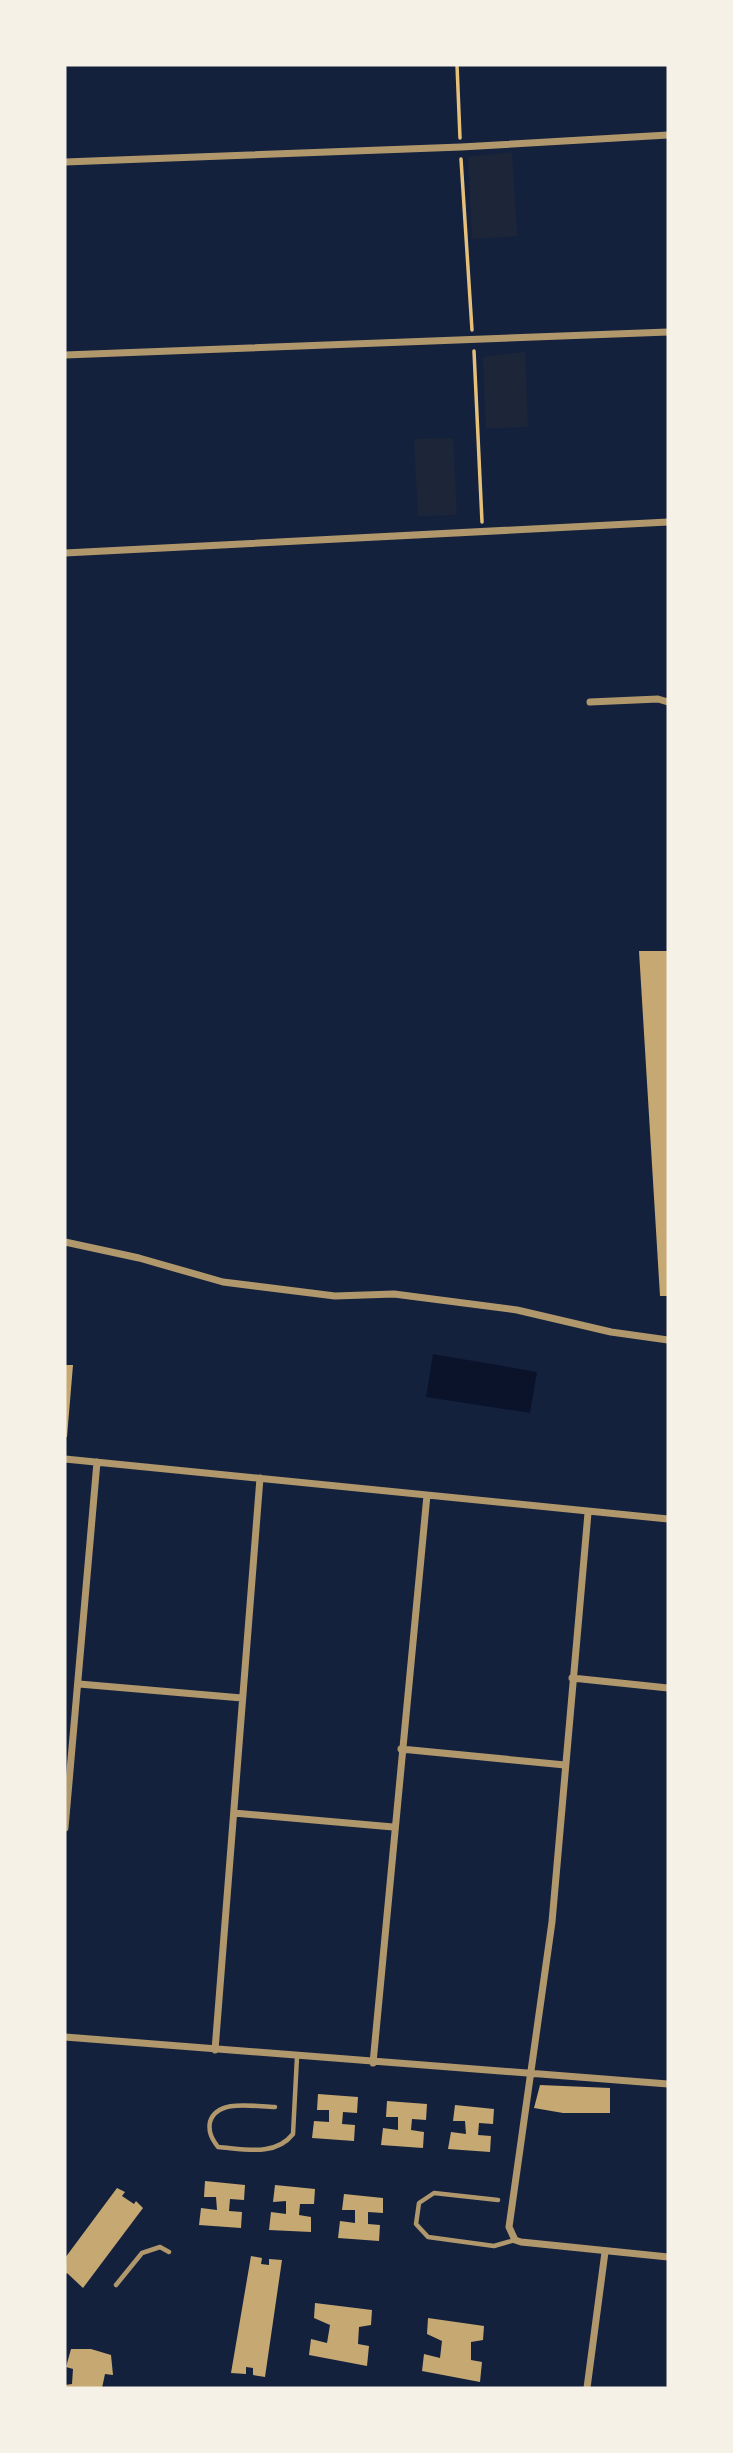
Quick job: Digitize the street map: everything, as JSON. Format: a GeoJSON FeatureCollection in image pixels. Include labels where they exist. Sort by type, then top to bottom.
{"type":"FeatureCollection","features":[{"type":"Feature","properties":{"kind":"street"},"geometry":{"type":"LineString","coordinates":[[65,162],[460,147],[668,135]]}},
{"type":"Feature","properties":{"kind":"street"},"geometry":{"type":"LineString","coordinates":[[65,355],[473,342],[668,332]]}},
{"type":"Feature","properties":{"kind":"street"},"geometry":{"type":"LineString","coordinates":[[65,553],[668,522]]}},
{"type":"Feature","properties":{"kind":"street"},"geometry":{"type":"LineString","coordinates":[[658,699],[668,695]]}},
{"type":"Feature","properties":{"kind":"street"},"geometry":{"type":"LineString","coordinates":[[590,702],[658,699],[668,702]]}},
{"type":"Feature","properties":{"kind":"street"},"geometry":{"type":"LineString","coordinates":[[65,1242],[139,1258],[223,1282],[335,1296],[408,1296],[517,1310],[611,1332],[668,1340]]}},
{"type":"Feature","properties":{"kind":"street"},"geometry":{"type":"LineString","coordinates":[[65,1459],[668,1519]]}},
{"type":"Feature","properties":{"kind":"street"},"geometry":{"type":"LineString","coordinates":[[65,1828],[97,1462]]}},
{"type":"Feature","properties":{"kind":"street"},"geometry":{"type":"LineString","coordinates":[[215,2050],[260,1478]]}},
{"type":"Feature","properties":{"kind":"street"},"geometry":{"type":"LineString","coordinates":[[373,2063],[393,1827],[427,1495]]}},
{"type":"Feature","properties":{"kind":"street"},"geometry":{"type":"LineString","coordinates":[[588,1513],[552,1922],[509,2227],[515,2240],[668,2257]]}},
{"type":"Feature","properties":{"kind":"street"},"geometry":{"type":"LineString","coordinates":[[572,1678],[668,1688]]}},
{"type":"Feature","properties":{"kind":"street"},"geometry":{"type":"LineString","coordinates":[[79,1684],[242,1698]]}},
{"type":"Feature","properties":{"kind":"street"},"geometry":{"type":"LineString","coordinates":[[401,1749],[565,1765]]}},
{"type":"Feature","properties":{"kind":"street"},"geometry":{"type":"LineString","coordinates":[[233,1813],[393,1827]]}},
{"type":"Feature","properties":{"kind":"street"},"geometry":{"type":"LineString","coordinates":[[65,2037],[668,2084]]}},
{"type":"Feature","properties":{"kind":"street"},"geometry":{"type":"LineString","coordinates":[[587,2388],[605,2252]]}},
{"type":"Feature","properties":{"kind":"lane"},"geometry":{"type":"LineString","coordinates":[[275,2107],[228,2106],[217,2110],[211,2118],[211,2138],[218,2147],[266,2150],[287,2142],[293,2134],[297,2057]]}},
{"type":"Feature","properties":{"kind":"lane"},"geometry":{"type":"LineString","coordinates":[[498,2200],[434,2193],[419,2203],[416,2224],[428,2237],[494,2246],[515,2240]]}},
{"type":"Feature","properties":{"kind":"lane"},"geometry":{"type":"LineString","coordinates":[[116,2285],[142,2253],[160,2247],[169,2252]]}},
{"type":"Feature","properties":{"kind":"path"},"geometry":{"type":"LineString","coordinates":[[457,65],[483,531]]}},
{"type":"Feature","properties":{"kind":"shaded area"},"geometry":{"type":"Polygon","coordinates":[[[512,152],[517,236],[472,239],[468,157],[512,152]]]}},
{"type":"Feature","properties":{"kind":"shaded area"},"geometry":{"type":"Polygon","coordinates":[[[525,352],[528,427],[486,428],[483,357],[525,352]]]}},
{"type":"Feature","properties":{"kind":"shaded area"},"geometry":{"type":"Polygon","coordinates":[[[453,438],[457,515],[418,516],[414,439],[453,438]]]}},
{"type":"Feature","properties":{"kind":"shaded area"},"geometry":{"type":"Polygon","coordinates":[[[433,1354],[537,1372],[530,1413],[426,1397],[433,1354]]]}},
{"type":"Feature","properties":{"kind":"building"},"geometry":{"type":"Polygon","coordinates":[[[639,951],[668,951],[668,1296],[660,1296],[639,951]]]}},
{"type":"Feature","properties":{"kind":"building"},"geometry":{"type":"Polygon","coordinates":[[[65,1365],[73,1365],[67,1437],[65,1437],[65,1365]]]}},
{"type":"Feature","properties":{"kind":"building"},"geometry":{"type":"Polygon","coordinates":[[[540,2085],[610,2088],[610,2113],[563,2113],[534,2108],[540,2085]]]}},
{"type":"Feature","properties":{"kind":"building"},"geometry":{"type":"Polygon","coordinates":[[[318,2094],[358,2097],[357,2113],[343,2112],[342,2124],[355,2125],[354,2141],[312,2138],[314,2121],[329,2122],[329,2110],[317,2110],[318,2094]]]}},
{"type":"Feature","properties":{"kind":"building"},"geometry":{"type":"Polygon","coordinates":[[[387,2101],[427,2104],[426,2120],[412,2119],[411,2130],[424,2132],[423,2148],[381,2145],[383,2128],[398,2130],[398,2117],[386,2117],[387,2101]]]}},
{"type":"Feature","properties":{"kind":"building"},"geometry":{"type":"Polygon","coordinates":[[[455,2105],[494,2109],[493,2124],[479,2123],[478,2135],[491,2136],[490,2152],[448,2149],[451,2132],[466,2134],[465,2121],[453,2121],[455,2105]]]}},
{"type":"Feature","properties":{"kind":"building"},"geometry":{"type":"Polygon","coordinates":[[[205,2181],[245,2185],[244,2200],[230,2199],[229,2211],[242,2212],[241,2228],[199,2225],[201,2208],[217,2210],[216,2197],[204,2197],[205,2181]]]}},
{"type":"Feature","properties":{"kind":"building"},"geometry":{"type":"Polygon","coordinates":[[[275,2185],[315,2189],[314,2204],[300,2204],[299,2215],[311,2217],[311,2232],[269,2230],[271,2212],[286,2214],[286,2201],[273,2202],[275,2185]]]}},
{"type":"Feature","properties":{"kind":"building"},"geometry":{"type":"Polygon","coordinates":[[[117,2188],[125,2192],[122,2196],[134,2204],[136,2201],[143,2208],[83,2288],[67,2273],[65,2275],[65,2258],[117,2188]]]}},
{"type":"Feature","properties":{"kind":"building"},"geometry":{"type":"Polygon","coordinates":[[[344,2194],[383,2198],[383,2213],[368,2212],[368,2224],[380,2225],[379,2241],[338,2238],[340,2221],[355,2223],[355,2210],[342,2210],[344,2194]]]}},
{"type":"Feature","properties":{"kind":"building"},"geometry":{"type":"Polygon","coordinates":[[[251,2256],[262,2258],[261,2264],[269,2265],[269,2259],[282,2260],[265,2377],[253,2375],[253,2368],[246,2367],[246,2374],[231,2373],[251,2256]]]}},
{"type":"Feature","properties":{"kind":"building"},"geometry":{"type":"Polygon","coordinates":[[[315,2303],[372,2310],[371,2325],[359,2327],[358,2344],[369,2346],[367,2366],[309,2355],[311,2339],[327,2343],[330,2325],[314,2318],[315,2303]]]}},
{"type":"Feature","properties":{"kind":"building"},"geometry":{"type":"Polygon","coordinates":[[[428,2318],[484,2326],[483,2340],[471,2342],[471,2360],[482,2362],[480,2382],[422,2371],[424,2354],[440,2358],[442,2341],[427,2334],[428,2318]]]}},
{"type":"Feature","properties":{"kind":"building"},"geometry":{"type":"Polygon","coordinates":[[[71,2349],[91,2349],[111,2355],[113,2375],[105,2374],[102,2388],[65,2388],[65,2385],[72,2384],[73,2369],[66,2367],[71,2349]]]}}]}
